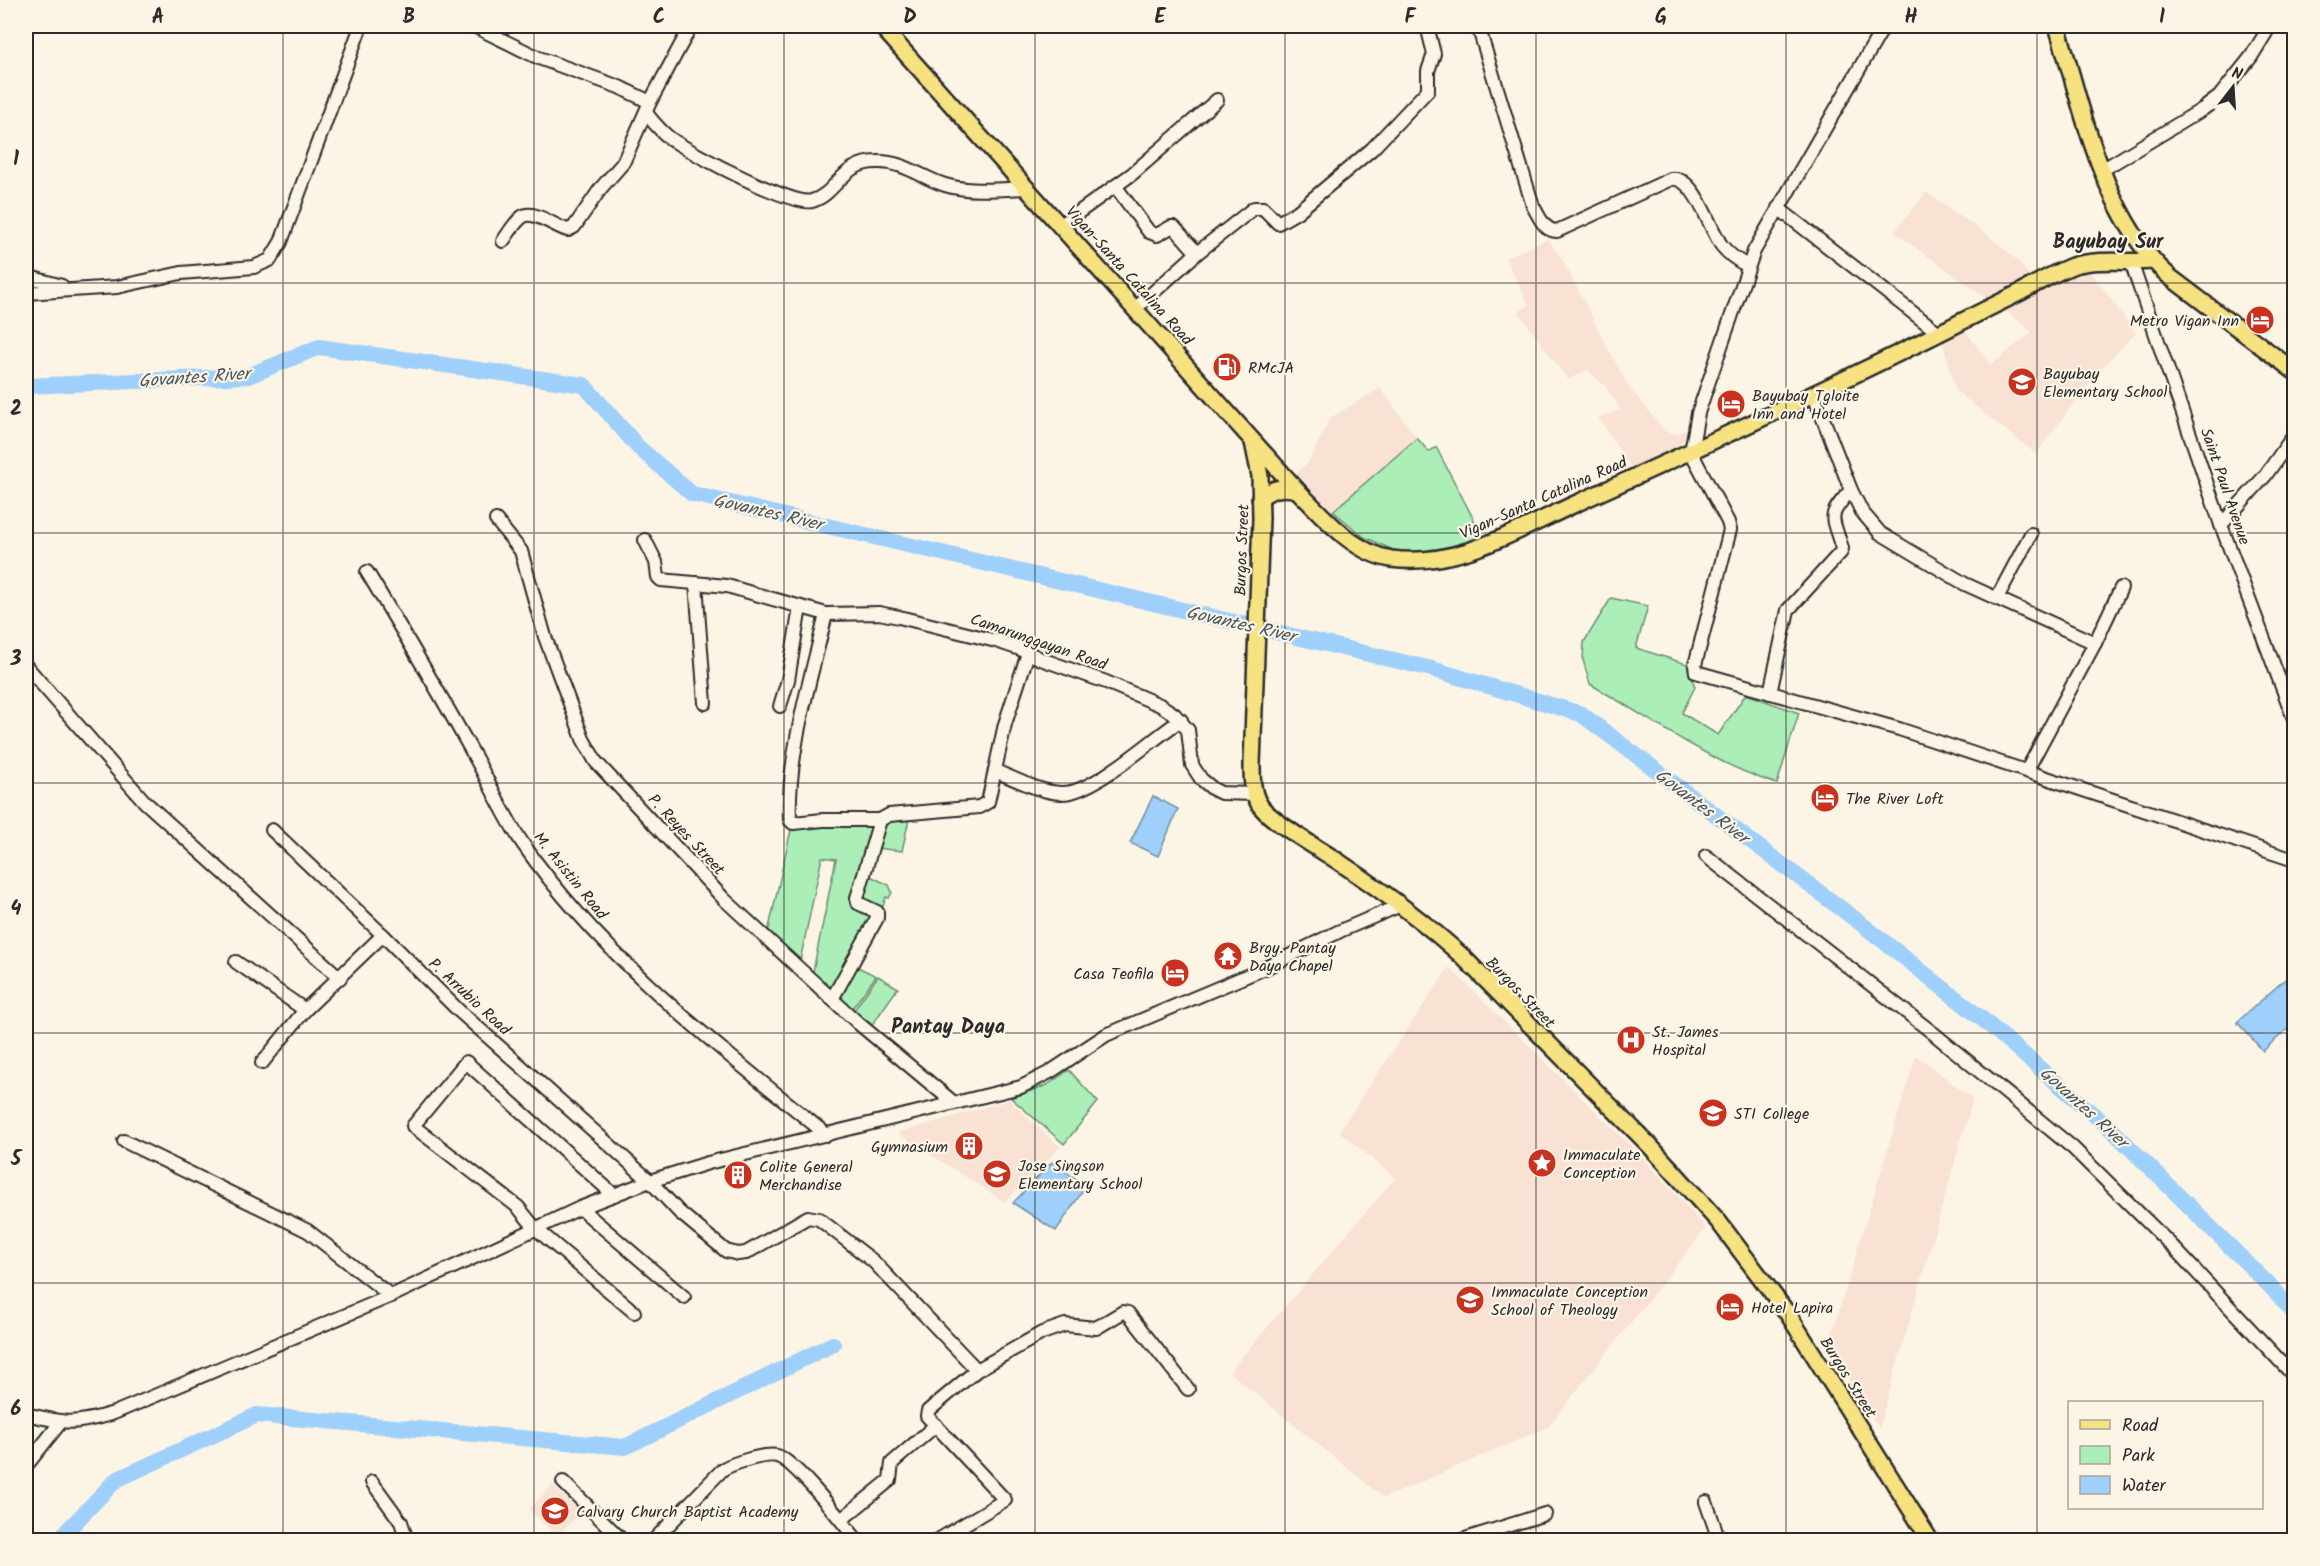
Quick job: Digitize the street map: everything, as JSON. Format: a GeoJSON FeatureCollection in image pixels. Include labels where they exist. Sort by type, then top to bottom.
{"type":"FeatureCollection","features":[{"type":"Feature","properties":{"kind":"main road","name":"Vigan-Santa Catalina Road"},"geometry":{"type":"LineString","coordinates":[[881,26],[1297,490],[1333,526],[1367,549],[1389,558],[1414,560],[1444,558],[1485,546],[1691,452],[2073,266],[2114,261],[2152,261]]}},
{"type":"Feature","properties":{"kind":"main road"},"geometry":{"type":"LineString","coordinates":[[2057,26],[2102,170],[2114,200],[2131,231],[2152,261],[2295,371]]}},
{"type":"Feature","properties":{"kind":"main road","name":"Burgos Street"},"geometry":{"type":"LineString","coordinates":[[1253,442],[1260,476],[1252,764],[1254,794],[1269,816],[1401,905],[1434,931],[1463,957],[1651,1147],[1718,1221],[1788,1314],[1930,1540]]}},
{"type":"Feature","properties":{"kind":"main road"},"geometry":{"type":"LineString","coordinates":[[1260,498],[1267,492],[1278,488],[1287,487],[1297,490]]}},
{"type":"Feature","properties":{"kind":"street"},"geometry":{"type":"LineString","coordinates":[[26,293],[117,287],[181,273],[254,267],[270,260],[281,242],[361,26]]}},
{"type":"Feature","properties":{"kind":"street"},"geometry":{"type":"LineString","coordinates":[[474,26],[539,58],[618,87],[648,108],[655,124],[672,140],[758,185],[797,201],[809,202],[817,199],[849,170],[862,164],[876,162],[902,166],[953,187],[1027,188]]}},
{"type":"Feature","properties":{"kind":"street"},"geometry":{"type":"LineString","coordinates":[[503,241],[521,218],[528,214],[561,229],[572,229],[601,188],[623,163],[648,108],[691,26]]}},
{"type":"Feature","properties":{"kind":"street"},"geometry":{"type":"LineString","coordinates":[[1136,308],[1197,253],[1254,208],[1263,208],[1273,220],[1282,222],[1372,149],[1428,90],[1428,71],[1434,54],[1427,26]]}},
{"type":"Feature","properties":{"kind":"street"},"geometry":{"type":"LineString","coordinates":[[1478,26],[1533,206],[1545,226],[1552,231],[1557,231],[1676,178],[1686,182],[1695,194],[1721,245],[1736,260],[1748,266]]}},
{"type":"Feature","properties":{"kind":"street"},"geometry":{"type":"LineString","coordinates":[[1884,26],[1778,208],[1748,266],[1714,372],[1698,413],[1691,452],[1730,530],[1695,670],[1698,674],[1899,729],[2295,860]]}},
{"type":"Feature","properties":{"kind":"street"},"geometry":{"type":"LineString","coordinates":[[2102,170],[2219,97],[2251,57],[2270,26]]}},
{"type":"Feature","properties":{"kind":"street"},"geometry":{"type":"LineString","coordinates":[[1061,225],[1116,187],[1217,100]]}},
{"type":"Feature","properties":{"kind":"street"},"geometry":{"type":"LineString","coordinates":[[1116,187],[1149,232],[1157,235],[1171,227],[1174,228],[1197,253]]}},
{"type":"Feature","properties":{"kind":"street"},"geometry":{"type":"LineString","coordinates":[[1778,208],[1939,333]]}},
{"type":"Feature","properties":{"kind":"street","name":"Saint Paul Avenue"},"geometry":{"type":"LineString","coordinates":[[2131,262],[2221,525],[2295,719]]}},
{"type":"Feature","properties":{"kind":"street"},"geometry":{"type":"LineString","coordinates":[[26,276],[71,289]]}},
{"type":"Feature","properties":{"kind":"street"},"geometry":{"type":"LineString","coordinates":[[1813,393],[1851,490],[1862,512],[1880,534],[1965,584],[2095,643]]}},
{"type":"Feature","properties":{"kind":"street"},"geometry":{"type":"LineString","coordinates":[[2221,525],[2265,476],[2295,435]]}},
{"type":"Feature","properties":{"kind":"street"},"geometry":{"type":"LineString","coordinates":[[1770,693],[1788,610],[1841,552],[1841,544],[1832,518],[1836,507],[1851,490]]}},
{"type":"Feature","properties":{"kind":"street","name":"P. Reyes Street"},"geometry":{"type":"LineString","coordinates":[[496,520],[521,551],[545,637],[591,756],[724,899],[832,999],[954,1103]]}},
{"type":"Feature","properties":{"kind":"street"},"geometry":{"type":"LineString","coordinates":[[1997,598],[2031,534]]}},
{"type":"Feature","properties":{"kind":"street","name":"Camarunggayan Road"},"geometry":{"type":"LineString","coordinates":[[645,540],[656,562],[660,580],[727,586],[826,614],[879,613],[996,641],[1146,698],[1161,705],[1180,720]]}},
{"type":"Feature","properties":{"kind":"street","name":"M. Asistin Road"},"geometry":{"type":"LineString","coordinates":[[367,572],[476,759],[507,818],[524,845],[577,912],[618,957],[661,996],[827,1135]]}},
{"type":"Feature","properties":{"kind":"street"},"geometry":{"type":"LineString","coordinates":[[696,583],[705,704]]}},
{"type":"Feature","properties":{"kind":"street"},"geometry":{"type":"LineString","coordinates":[[2027,770],[2095,643],[2121,588]]}},
{"type":"Feature","properties":{"kind":"street"},"geometry":{"type":"LineString","coordinates":[[780,706],[788,680],[800,607]]}},
{"type":"Feature","properties":{"kind":"street"},"geometry":{"type":"LineString","coordinates":[[826,614],[804,703],[795,756],[790,820],[793,823],[823,820],[880,820],[889,815],[983,806],[990,799],[1005,724],[1028,653]]}},
{"type":"Feature","properties":{"kind":"street"},"geometry":{"type":"LineString","coordinates":[[26,666],[145,802],[340,978]]}},
{"type":"Feature","properties":{"kind":"street"},"geometry":{"type":"LineString","coordinates":[[995,771],[1057,793],[1079,791],[1180,720],[1190,736],[1192,765],[1201,779],[1221,793],[1254,794]]}},
{"type":"Feature","properties":{"kind":"street"},"geometry":{"type":"LineString","coordinates":[[832,999],[877,918],[877,912],[858,903],[857,898],[880,820]]}},
{"type":"Feature","properties":{"kind":"street","name":"P. Arrubio Road"},"geometry":{"type":"LineString","coordinates":[[273,830],[459,1010],[650,1181],[679,1212],[732,1253],[746,1253],[808,1217],[819,1219],[873,1261],[977,1370]]}},
{"type":"Feature","properties":{"kind":"street"},"geometry":{"type":"LineString","coordinates":[[1706,856],[1933,1033],[2073,1148],[2174,1248],[2295,1376]]}},
{"type":"Feature","properties":{"kind":"street"},"geometry":{"type":"LineString","coordinates":[[26,1414],[60,1423],[85,1422],[114,1413],[391,1296],[580,1208],[650,1181],[708,1163],[1021,1087],[1035,1081],[1106,1035],[1263,969],[1340,931],[1401,905]]}},
{"type":"Feature","properties":{"kind":"street"},"geometry":{"type":"LineString","coordinates":[[262,1063],[305,1010],[383,935]]}},
{"type":"Feature","properties":{"kind":"street"},"geometry":{"type":"LineString","coordinates":[[236,962],[305,1010]]}},
{"type":"Feature","properties":{"kind":"street"},"geometry":{"type":"LineString","coordinates":[[614,1195],[466,1062],[413,1126],[510,1200],[536,1228],[634,1312]]}},
{"type":"Feature","properties":{"kind":"street"},"geometry":{"type":"LineString","coordinates":[[124,1141],[308,1231],[391,1296]]}},
{"type":"Feature","properties":{"kind":"street"},"geometry":{"type":"LineString","coordinates":[[580,1208],[684,1297]]}},
{"type":"Feature","properties":{"kind":"street"},"geometry":{"type":"LineString","coordinates":[[938,1540],[1005,1500],[927,1416],[928,1411],[977,1370],[1042,1333],[1065,1325],[1096,1328],[1123,1312],[1128,1314],[1188,1389]]}},
{"type":"Feature","properties":{"kind":"street"},"geometry":{"type":"LineString","coordinates":[[26,1466],[60,1423]]}},
{"type":"Feature","properties":{"kind":"street"},"geometry":{"type":"LineString","coordinates":[[841,1520],[890,1480],[892,1463],[936,1425]]}},
{"type":"Feature","properties":{"kind":"street"},"geometry":{"type":"LineString","coordinates":[[654,1540],[723,1469],[738,1462],[773,1455],[783,1459],[857,1540]]}},
{"type":"Feature","properties":{"kind":"street"},"geometry":{"type":"LineString","coordinates":[[372,1482],[401,1522],[406,1540]]}},
{"type":"Feature","properties":{"kind":"street"},"geometry":{"type":"LineString","coordinates":[[563,1482],[622,1540]]}},
{"type":"Feature","properties":{"kind":"street"},"geometry":{"type":"LineString","coordinates":[[1706,1502],[1722,1540]]}},
{"type":"Feature","properties":{"kind":"street"},"geometry":{"type":"LineString","coordinates":[[1462,1540],[1545,1514]]}},
{"type":"Feature","properties":{"kind":"shaded area"},"geometry":{"type":"Polygon","coordinates":[[[1926,192],[1989,236],[2015,258],[2030,276],[1986,298],[1894,232],[1926,192]]]}},
{"type":"Feature","properties":{"kind":"shaded area"},"geometry":{"type":"Polygon","coordinates":[[[1548,239],[1562,259],[1628,386],[1666,432],[1678,434],[1687,429],[1683,443],[1631,468],[1598,417],[1621,410],[1605,386],[1587,370],[1568,380],[1518,312],[1529,305],[1505,258],[1548,239]]]}},
{"type":"Feature","properties":{"kind":"shaded area"},"geometry":{"type":"Polygon","coordinates":[[[2089,269],[2136,333],[2097,373],[2036,454],[1956,391],[1941,336],[1961,325],[1991,365],[2032,332],[2000,306],[2056,278],[2089,269]]]}},
{"type":"Feature","properties":{"kind":"shaded area"},"geometry":{"type":"Polygon","coordinates":[[[1380,388],[1417,438],[1333,511],[1294,474],[1308,463],[1330,418],[1380,388]]]}},
{"type":"Feature","properties":{"kind":"shaded area","name":"Immaculate Conception School of Theology"},"geometry":{"type":"Polygon","coordinates":[[[1449,967],[1646,1161],[1706,1228],[1548,1427],[1384,1498],[1229,1372],[1395,1178],[1339,1131],[1449,967]]]}},
{"type":"Feature","properties":{"kind":"shaded area"},"geometry":{"type":"Polygon","coordinates":[[[1916,1055],[1973,1099],[1879,1428],[1828,1347],[1916,1055]]]}},
{"type":"Feature","properties":{"kind":"shaded area","name":"Jose Singson Elementary School"},"geometry":{"type":"Polygon","coordinates":[[[1009,1100],[1060,1147],[1005,1202],[897,1133],[1009,1100]]]}},
{"type":"Feature","properties":{"kind":"shaded area","name":"Calvary Church Baptist Academy"},"geometry":{"type":"Polygon","coordinates":[[[552,1485],[581,1512],[557,1536],[529,1510],[552,1485]]]}},
{"type":"Feature","properties":{"kind":"green space"},"geometry":{"type":"Polygon","coordinates":[[[1417,438],[1429,452],[1436,447],[1484,539],[1448,552],[1400,553],[1364,537],[1333,511],[1417,438]]]}},
{"type":"Feature","properties":{"kind":"green space"},"geometry":{"type":"Polygon","coordinates":[[[1611,598],[1648,606],[1636,648],[1687,664],[1695,687],[1682,713],[1718,735],[1746,694],[1799,713],[1777,784],[1704,752],[1590,684],[1583,660],[1584,642],[1611,598]]]}},
{"type":"Feature","properties":{"kind":"green space"},"geometry":{"type":"Polygon","coordinates":[[[909,819],[902,851],[877,848],[884,822],[909,819]]]}},
{"type":"Feature","properties":{"kind":"green space"},"geometry":{"type":"Polygon","coordinates":[[[792,825],[874,825],[853,905],[873,916],[830,992],[812,976],[836,859],[822,857],[799,966],[767,937],[792,825]]]}},
{"type":"Feature","properties":{"kind":"green space"},"geometry":{"type":"Polygon","coordinates":[[[870,876],[889,885],[892,892],[889,898],[886,897],[881,912],[864,896],[867,878],[870,876]]]}},
{"type":"Feature","properties":{"kind":"green space"},"geometry":{"type":"Polygon","coordinates":[[[856,966],[876,976],[851,1010],[845,1005],[841,993],[856,966]]]}},
{"type":"Feature","properties":{"kind":"green space"},"geometry":{"type":"Polygon","coordinates":[[[878,976],[898,988],[872,1025],[854,1010],[878,976]]]}},
{"type":"Feature","properties":{"kind":"green space"},"geometry":{"type":"Polygon","coordinates":[[[1069,1070],[1098,1102],[1064,1144],[1011,1098],[1047,1085],[1069,1070]]]}},
{"type":"Feature","properties":{"kind":"water"},"geometry":{"type":"Polygon","coordinates":[[[1153,796],[1178,809],[1158,856],[1130,843],[1153,796]]]}},
{"type":"Feature","properties":{"kind":"water"},"geometry":{"type":"Polygon","coordinates":[[[2292,973],[2294,975],[2294,1023],[2263,1051],[2237,1022],[2292,973]]]}},
{"type":"Feature","properties":{"kind":"water"},"geometry":{"type":"Polygon","coordinates":[[[1052,1162],[1086,1186],[1056,1231],[1013,1203],[1052,1162]]]}},
{"type":"Feature","properties":{"kind":"waterway","name":"Govantes River"},"geometry":{"type":"LineString","coordinates":[[26,386],[248,376],[319,347],[584,385],[638,447],[692,494],[1432,669],[1581,714],[1859,922],[1981,1018],[2114,1132],[2276,1292],[2294,1313]]}},
{"type":"Feature","properties":{"kind":"waterway"},"geometry":{"type":"LineString","coordinates":[[58,1540],[116,1480],[257,1415],[625,1447],[833,1344]]}},
{"type":"Feature","properties":{"kind":"place","name":"Metro Vigan Inn"},"geometry":{"type":"Point","coordinates":[2260,320]}},
{"type":"Feature","properties":{"kind":"place","name":"RMcJA"},"geometry":{"type":"Point","coordinates":[1227,367]}},
{"type":"Feature","properties":{"kind":"place","name":"Bayubay Elementary School"},"geometry":{"type":"Point","coordinates":[2022,382]}},
{"type":"Feature","properties":{"kind":"place","name":"Bayubay Tgloite Inn and Hotel"},"geometry":{"type":"Point","coordinates":[1731,404]}},
{"type":"Feature","properties":{"kind":"place","name":"The River Loft"},"geometry":{"type":"Point","coordinates":[1825,798]}},
{"type":"Feature","properties":{"kind":"place","name":"Brgy. Pantay Daya Chapel"},"geometry":{"type":"Point","coordinates":[1228,956]}},
{"type":"Feature","properties":{"kind":"place","name":"Casa Teofila"},"geometry":{"type":"Point","coordinates":[1175,973]}},
{"type":"Feature","properties":{"kind":"place","name":"St. James Hospital"},"geometry":{"type":"Point","coordinates":[1631,1040]}},
{"type":"Feature","properties":{"kind":"place","name":"STI College"},"geometry":{"type":"Point","coordinates":[1713,1113]}},
{"type":"Feature","properties":{"kind":"place","name":"Gymnasium"},"geometry":{"type":"Point","coordinates":[969,1146]}},
{"type":"Feature","properties":{"kind":"place","name":"Immaculate Conception"},"geometry":{"type":"Point","coordinates":[1542,1163]}},
{"type":"Feature","properties":{"kind":"place","name":"Jose Singson Elementary School"},"geometry":{"type":"Point","coordinates":[997,1174]}},
{"type":"Feature","properties":{"kind":"place","name":"Colite General Merchandise"},"geometry":{"type":"Point","coordinates":[738,1175]}},
{"type":"Feature","properties":{"kind":"place","name":"Immaculate Conception School of Theology"},"geometry":{"type":"Point","coordinates":[1470,1300]}},
{"type":"Feature","properties":{"kind":"place","name":"Hotel Lapira"},"geometry":{"type":"Point","coordinates":[1730,1307]}},
{"type":"Feature","properties":{"kind":"place","name":"Calvary Church Baptist Academy"},"geometry":{"type":"Point","coordinates":[555,1511]}},
{"type":"Feature","properties":{"kind":"district","name":"Bayubay Sur"},"geometry":{"type":"Point","coordinates":[2108,241]}},
{"type":"Feature","properties":{"kind":"district","name":"Pantay Daya"},"geometry":{"type":"Point","coordinates":[948,1026]}}]}
